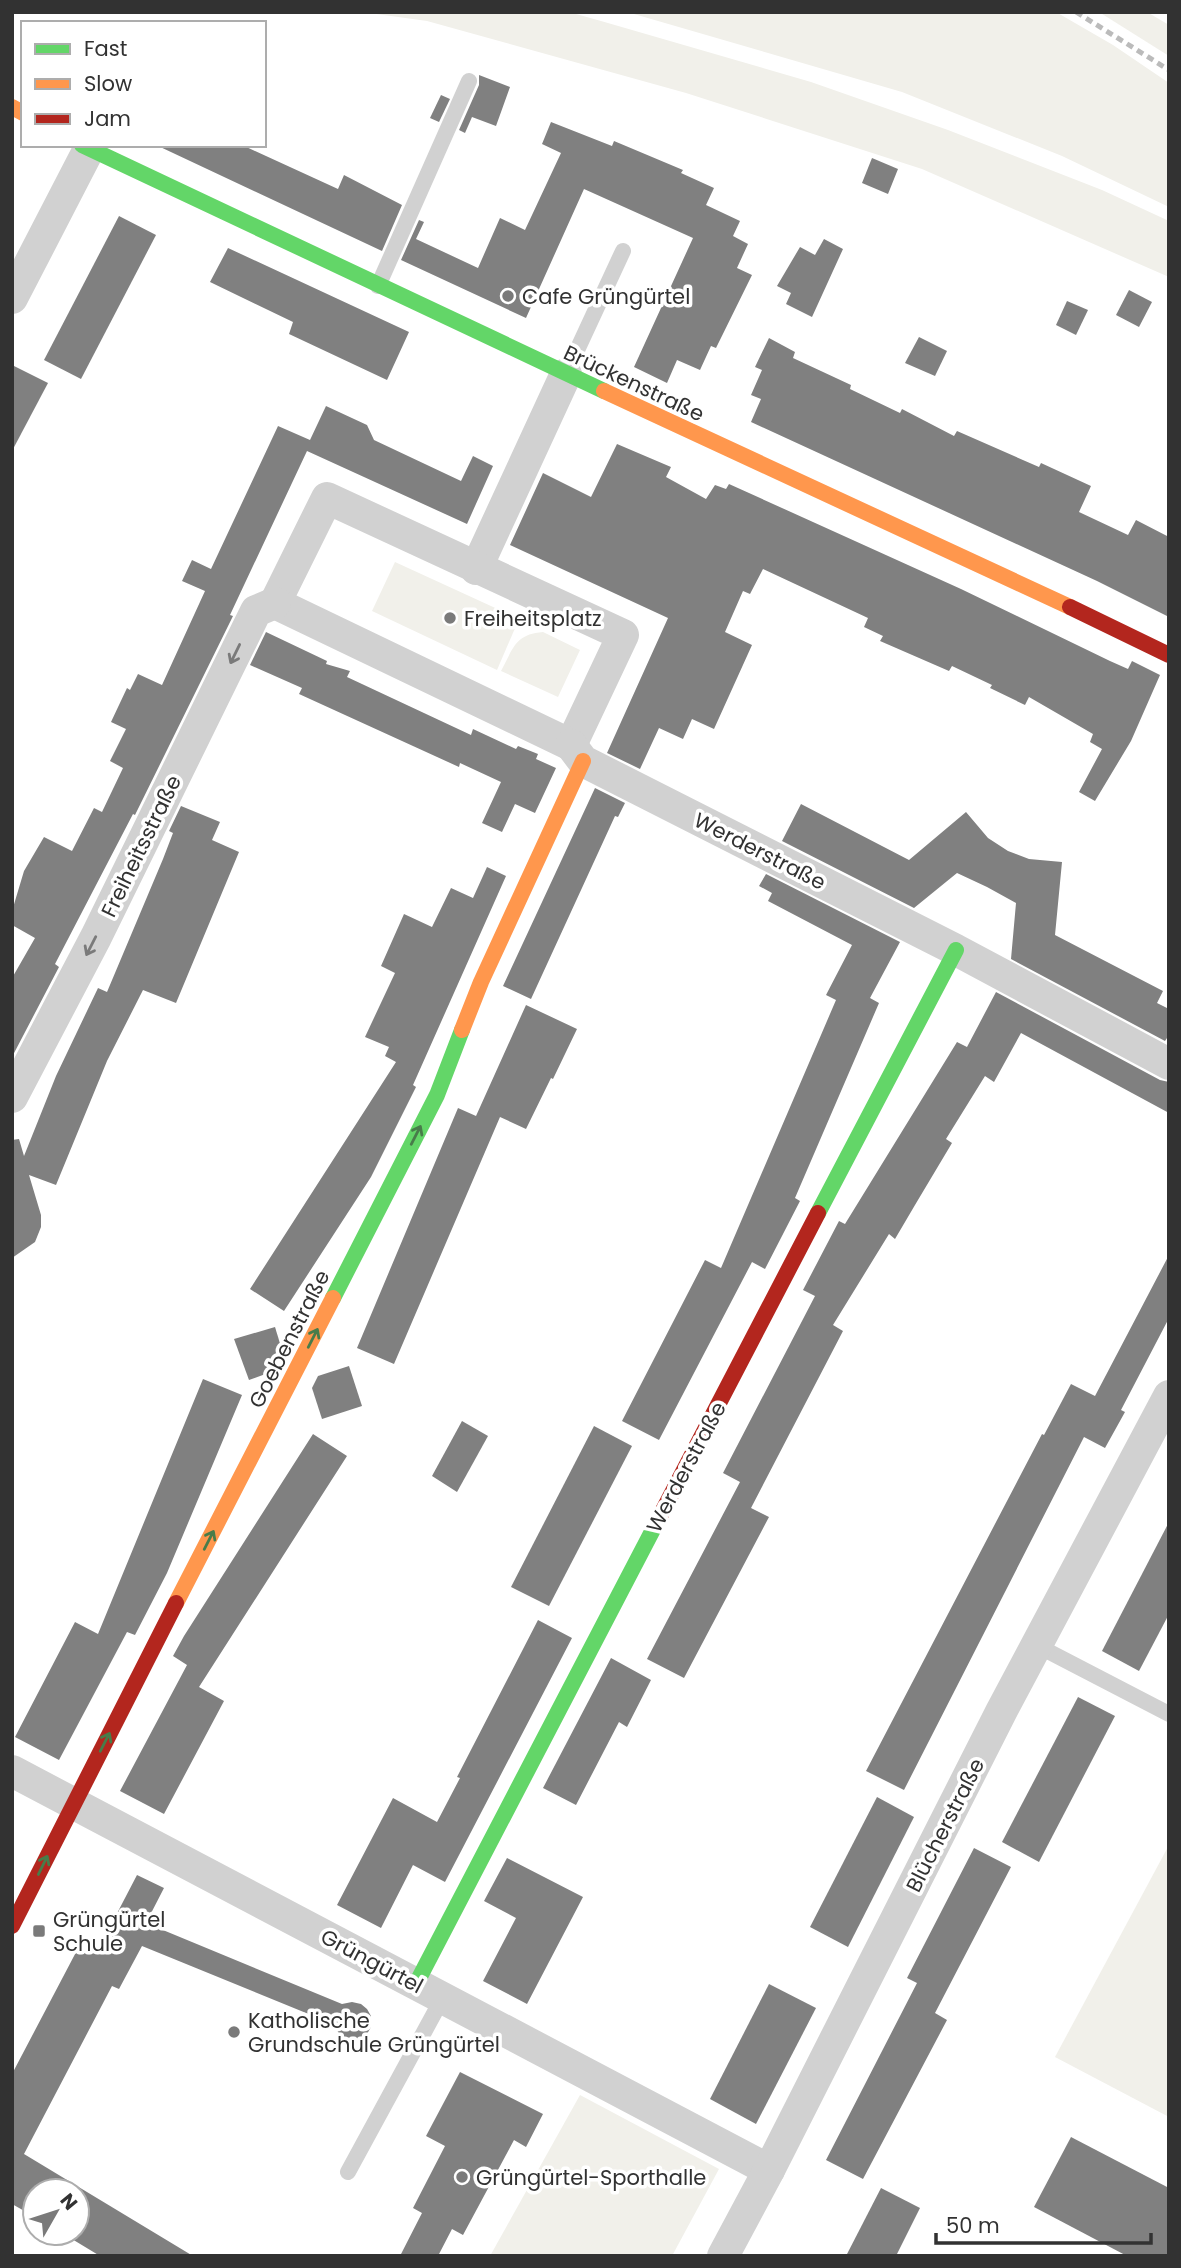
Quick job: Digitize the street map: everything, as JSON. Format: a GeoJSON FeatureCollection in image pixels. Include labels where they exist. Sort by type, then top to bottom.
{"type":"FeatureCollection","features":[{"type":"Feature","properties":{"kind":"street","name":"Brückenstraße"},"geometry":{"type":"LineString","coordinates":[[86,147],[1169,655]]}},
{"type":"Feature","properties":{"kind":"street"},"geometry":{"type":"LineString","coordinates":[[12,298],[86,147]]}},
{"type":"Feature","properties":{"kind":"street"},"geometry":{"type":"LineString","coordinates":[[476,569],[566,374]]}},
{"type":"Feature","properties":{"kind":"street"},"geometry":{"type":"LineString","coordinates":[[327,498],[476,569],[623,635],[577,753],[275,603],[327,498]]}},
{"type":"Feature","properties":{"kind":"street","name":"Freiheitsstraße"},"geometry":{"type":"LineString","coordinates":[[12,1097],[96,937],[256,611],[275,603]]}},
{"type":"Feature","properties":{"kind":"street","name":"Werderstraße"},"geometry":{"type":"LineString","coordinates":[[577,753],[1169,1064]]}},
{"type":"Feature","properties":{"kind":"street","name":"Goebenstraße"},"geometry":{"type":"LineString","coordinates":[[12,1926],[436,1095],[577,753]]}},
{"type":"Feature","properties":{"kind":"street","name":"Werderstraße"},"geometry":{"type":"LineString","coordinates":[[429,1992],[956,950]]}},
{"type":"Feature","properties":{"kind":"street","name":"Blücherstraße"},"geometry":{"type":"LineString","coordinates":[[723,2256],[1036,1646],[1169,1396]]}},
{"type":"Feature","properties":{"kind":"street","name":"Grüngürtel"},"geometry":{"type":"LineString","coordinates":[[12,1771],[769,2170]]}},
{"type":"Feature","properties":{"kind":"lane"},"geometry":{"type":"LineString","coordinates":[[378,286],[469,81]]}},
{"type":"Feature","properties":{"kind":"lane"},"geometry":{"type":"LineString","coordinates":[[566,374],[623,251]]}},
{"type":"Feature","properties":{"kind":"lane"},"geometry":{"type":"LineString","coordinates":[[1036,1646],[1169,1714]]}},
{"type":"Feature","properties":{"kind":"lane"},"geometry":{"type":"LineString","coordinates":[[348,2172],[429,1992]]}},
{"type":"Feature","properties":{"kind":"shaded area"},"geometry":{"type":"Polygon","coordinates":[[[362,12],[569,12],[811,82],[948,130],[1102,190],[1169,221],[1169,277],[922,169],[686,93],[427,21],[362,12]]]}},
{"type":"Feature","properties":{"kind":"shaded area"},"geometry":{"type":"Polygon","coordinates":[[[627,12],[1056,12],[1113,45],[1169,83],[1169,207],[1062,156],[902,92],[627,12]]]}},
{"type":"Feature","properties":{"kind":"shaded area"},"geometry":{"type":"Polygon","coordinates":[[[1099,12],[1147,12],[1169,25],[1169,56],[1099,12]]]}},
{"type":"Feature","properties":{"kind":"shaded area"},"geometry":{"type":"Polygon","coordinates":[[[395,562],[519,619],[497,670],[372,611],[395,562]]]}},
{"type":"Feature","properties":{"kind":"shaded area"},"geometry":{"type":"Polygon","coordinates":[[[543,632],[580,650],[558,697],[501,671],[521,639],[543,632]]]}},
{"type":"Feature","properties":{"kind":"shaded area"},"geometry":{"type":"Polygon","coordinates":[[[1169,1845],[1169,2117],[1055,2057],[1169,1845]]]}},
{"type":"Feature","properties":{"kind":"shaded area"},"geometry":{"type":"Polygon","coordinates":[[[580,2095],[719,2169],[672,2256],[490,2256],[580,2095]]]}},
{"type":"Feature","properties":{"kind":"building"},"geometry":{"type":"Polygon","coordinates":[[[479,75],[510,87],[496,126],[472,117],[465,133],[459,130],[479,85],[479,75]]]}},
{"type":"Feature","properties":{"kind":"building"},"geometry":{"type":"Polygon","coordinates":[[[441,95],[450,99],[439,122],[430,118],[441,95]]]}},
{"type":"Feature","properties":{"kind":"building"},"geometry":{"type":"Polygon","coordinates":[[[551,122],[612,146],[614,141],[683,170],[681,173],[714,188],[706,205],[740,221],[733,236],[748,244],[737,268],[752,275],[716,348],[711,346],[700,370],[677,360],[667,383],[634,367],[693,238],[584,189],[526,318],[401,260],[419,220],[424,222],[416,239],[478,268],[500,218],[525,230],[561,153],[542,144],[551,122]]]}},
{"type":"Feature","properties":{"kind":"building"},"geometry":{"type":"Polygon","coordinates":[[[160,147],[246,147],[338,189],[344,175],[402,205],[382,251],[160,147]]]}},
{"type":"Feature","properties":{"kind":"building"},"geometry":{"type":"Polygon","coordinates":[[[872,158],[898,169],[888,194],[862,183],[872,158]]]}},
{"type":"Feature","properties":{"kind":"building"},"geometry":{"type":"Polygon","coordinates":[[[119,216],[156,235],[81,379],[44,360],[119,216]]]}},
{"type":"Feature","properties":{"kind":"building"},"geometry":{"type":"Polygon","coordinates":[[[824,239],[843,249],[812,317],[786,304],[791,293],[777,286],[800,247],[815,255],[824,239]]]}},
{"type":"Feature","properties":{"kind":"building"},"geometry":{"type":"Polygon","coordinates":[[[228,248],[409,332],[387,380],[289,334],[293,322],[210,282],[228,248]]]}},
{"type":"Feature","properties":{"kind":"building"},"geometry":{"type":"Polygon","coordinates":[[[1129,290],[1152,302],[1139,327],[1116,315],[1129,290]]]}},
{"type":"Feature","properties":{"kind":"building"},"geometry":{"type":"Polygon","coordinates":[[[1067,301],[1088,310],[1076,335],[1056,325],[1067,301]]]}},
{"type":"Feature","properties":{"kind":"building"},"geometry":{"type":"Polygon","coordinates":[[[919,337],[947,351],[935,376],[905,363],[919,337]]]}},
{"type":"Feature","properties":{"kind":"building"},"geometry":{"type":"Polygon","coordinates":[[[769,338],[795,352],[793,358],[851,385],[850,389],[900,413],[902,409],[954,436],[957,431],[1039,467],[1041,463],[1091,486],[1079,512],[1128,535],[1136,520],[1169,537],[1169,617],[1097,581],[751,422],[761,399],[751,395],[762,370],[755,367],[769,338]]]}},
{"type":"Feature","properties":{"kind":"building"},"geometry":{"type":"Polygon","coordinates":[[[12,365],[48,383],[12,451],[12,365]]]}},
{"type":"Feature","properties":{"kind":"building"},"geometry":{"type":"Polygon","coordinates":[[[326,406],[367,425],[374,440],[461,481],[473,456],[493,466],[467,524],[307,451],[230,615],[233,616],[135,815],[133,814],[55,964],[59,967],[12,1057],[12,978],[35,938],[12,925],[12,911],[24,871],[44,837],[72,851],[94,808],[102,812],[123,768],[110,761],[126,729],[111,722],[127,688],[130,690],[138,674],[162,685],[205,591],[182,581],[192,560],[211,569],[278,426],[310,440],[326,406]]]}},
{"type":"Feature","properties":{"kind":"building"},"geometry":{"type":"Polygon","coordinates":[[[617,444],[671,467],[666,477],[706,499],[715,485],[726,489],[729,484],[961,589],[1128,669],[1132,661],[1160,675],[1131,741],[1095,801],[1079,792],[1102,749],[1090,742],[1093,734],[1029,697],[1025,705],[952,666],[949,671],[880,641],[883,636],[864,627],[868,618],[763,569],[750,594],[743,591],[725,632],[752,645],[714,729],[692,719],[683,739],[659,728],[640,769],[607,753],[668,618],[510,545],[543,473],[591,497],[617,444]]]}},
{"type":"Feature","properties":{"kind":"building"},"geometry":{"type":"Polygon","coordinates":[[[266,632],[327,661],[326,664],[350,671],[347,677],[471,735],[473,729],[516,749],[518,746],[538,754],[536,759],[556,768],[535,813],[515,804],[502,832],[482,823],[501,782],[460,763],[459,767],[299,694],[302,688],[250,665],[266,632]]]}},
{"type":"Feature","properties":{"kind":"building"},"geometry":{"type":"Polygon","coordinates":[[[595,788],[625,803],[618,817],[615,816],[531,999],[503,986],[595,788]]]}},
{"type":"Feature","properties":{"kind":"building"},"geometry":{"type":"Polygon","coordinates":[[[801,804],[909,860],[966,812],[988,838],[1008,851],[1029,859],[1062,862],[1055,935],[1163,991],[1157,1003],[1169,1009],[1169,1035],[1165,1041],[1011,959],[1016,903],[987,887],[957,873],[914,908],[782,841],[801,804]]]}},
{"type":"Feature","properties":{"kind":"building"},"geometry":{"type":"Polygon","coordinates":[[[181,806],[220,822],[212,840],[239,852],[176,1003],[143,990],[107,1061],[56,1185],[29,1175],[41,1215],[41,1227],[35,1242],[12,1258],[12,1140],[19,1139],[24,1156],[56,1076],[98,988],[107,992],[163,859],[173,833],[169,831],[181,806]]]}},
{"type":"Feature","properties":{"kind":"building"},"geometry":{"type":"Polygon","coordinates":[[[487,867],[506,876],[413,1085],[416,1087],[371,1177],[284,1311],[250,1289],[396,1062],[385,1056],[389,1047],[365,1037],[395,973],[381,966],[404,914],[432,927],[451,888],[473,898],[487,867]]]}},
{"type":"Feature","properties":{"kind":"building"},"geometry":{"type":"Polygon","coordinates":[[[766,874],[900,942],[870,998],[879,1003],[795,1198],[800,1201],[765,1269],[752,1262],[659,1440],[622,1421],[705,1260],[721,1268],[836,1000],[826,995],[852,945],[768,901],[772,893],[759,886],[766,874]]]}},
{"type":"Feature","properties":{"kind":"building"},"geometry":{"type":"Polygon","coordinates":[[[996,992],[1160,1080],[1169,1082],[1169,1113],[1021,1033],[994,1082],[985,1076],[946,1139],[952,1143],[895,1239],[889,1234],[833,1325],[843,1331],[751,1508],[769,1517],[684,1678],[647,1659],[740,1482],[723,1473],[815,1296],[803,1290],[839,1221],[845,1224],[957,1042],[967,1047],[996,992]]]}},
{"type":"Feature","properties":{"kind":"building"},"geometry":{"type":"Polygon","coordinates":[[[526,1005],[577,1029],[526,1129],[500,1117],[394,1364],[357,1348],[458,1108],[476,1116],[526,1005]]]}},
{"type":"Feature","properties":{"kind":"building"},"geometry":{"type":"Polygon","coordinates":[[[1169,1255],[1169,1318],[1121,1410],[1125,1412],[1105,1448],[1084,1437],[904,1790],[866,1771],[1042,1434],[1044,1435],[1071,1384],[1095,1396],[1169,1255]]]}},
{"type":"Feature","properties":{"kind":"building"},"geometry":{"type":"Polygon","coordinates":[[[275,1327],[282,1350],[271,1372],[249,1380],[234,1339],[275,1327]]]}},
{"type":"Feature","properties":{"kind":"building"},"geometry":{"type":"Polygon","coordinates":[[[349,1366],[362,1406],[322,1419],[312,1388],[318,1376],[349,1366]]]}},
{"type":"Feature","properties":{"kind":"building"},"geometry":{"type":"Polygon","coordinates":[[[203,1379],[242,1395],[167,1573],[135,1635],[127,1632],[59,1760],[15,1737],[75,1622],[98,1634],[203,1379]]]}},
{"type":"Feature","properties":{"kind":"building"},"geometry":{"type":"Polygon","coordinates":[[[462,1421],[488,1436],[457,1492],[432,1476],[462,1421]]]}},
{"type":"Feature","properties":{"kind":"building"},"geometry":{"type":"Polygon","coordinates":[[[594,1426],[632,1446],[549,1606],[511,1587],[594,1426]]]}},
{"type":"Feature","properties":{"kind":"building"},"geometry":{"type":"Polygon","coordinates":[[[313,1434],[347,1456],[199,1687],[224,1701],[164,1814],[120,1791],[187,1665],[173,1656],[313,1434]]]}},
{"type":"Feature","properties":{"kind":"building"},"geometry":{"type":"Polygon","coordinates":[[[1169,1522],[1169,1614],[1139,1671],[1102,1651],[1169,1522]]]}},
{"type":"Feature","properties":{"kind":"building"},"geometry":{"type":"Polygon","coordinates":[[[538,1620],[572,1638],[445,1882],[413,1865],[381,1928],[337,1905],[393,1798],[437,1822],[460,1778],[457,1777],[538,1620]]]}},
{"type":"Feature","properties":{"kind":"building"},"geometry":{"type":"Polygon","coordinates":[[[611,1658],[651,1680],[627,1727],[619,1722],[576,1805],[543,1788],[611,1658]]]}},
{"type":"Feature","properties":{"kind":"building"},"geometry":{"type":"Polygon","coordinates":[[[1078,1697],[1115,1716],[1039,1862],[1002,1842],[1078,1697]]]}},
{"type":"Feature","properties":{"kind":"building"},"geometry":{"type":"Polygon","coordinates":[[[877,1797],[914,1817],[848,1947],[810,1927],[877,1797]]]}},
{"type":"Feature","properties":{"kind":"building"},"geometry":{"type":"Polygon","coordinates":[[[974,1848],[1011,1867],[935,2013],[947,2020],[863,2179],[826,2160],[917,1983],[907,1978],[974,1848]]]}},
{"type":"Feature","properties":{"kind":"building"},"geometry":{"type":"Polygon","coordinates":[[[507,1858],[583,1897],[527,2004],[483,1981],[516,1918],[484,1901],[507,1858]]]}},
{"type":"Feature","properties":{"kind":"building"},"geometry":{"type":"Polygon","coordinates":[[[137,1875],[164,1888],[146,1923],[342,2004],[361,2004],[371,2016],[371,2027],[367,2034],[356,2040],[346,2039],[333,2024],[142,1946],[119,1989],[112,1986],[24,2154],[62,2177],[21,2177],[21,2209],[12,2204],[12,2074],[84,1937],[100,1946],[137,1875]]]}},
{"type":"Feature","properties":{"kind":"building"},"geometry":{"type":"Polygon","coordinates":[[[769,1984],[816,2008],[756,2124],[710,2099],[769,1984]]]}},
{"type":"Feature","properties":{"kind":"building"},"geometry":{"type":"Polygon","coordinates":[[[460,2072],[543,2114],[526,2147],[514,2140],[463,2235],[452,2229],[438,2256],[400,2256],[422,2213],[413,2208],[445,2146],[426,2136],[460,2072]]]}},
{"type":"Feature","properties":{"kind":"building"},"geometry":{"type":"Polygon","coordinates":[[[1071,2137],[1169,2188],[1169,2256],[1127,2256],[1034,2207],[1071,2137]]]}},
{"type":"Feature","properties":{"kind":"building"},"geometry":{"type":"Polygon","coordinates":[[[881,2188],[920,2208],[896,2256],[846,2256],[881,2188]]]}},
{"type":"Feature","properties":{"kind":"building"},"geometry":{"type":"Polygon","coordinates":[[[91,2194],[193,2256],[100,2256],[85,2247],[91,2247],[91,2194]]]}},
{"type":"Feature","properties":{"kind":"railway"},"geometry":{"type":"LineString","coordinates":[[1076,12],[1169,70]]}},
{"type":"Feature","properties":{"kind":"traffic: fast"},"geometry":{"type":"LineString","coordinates":[[86,147],[604,391]]}},
{"type":"Feature","properties":{"kind":"traffic: fast"},"geometry":{"type":"LineString","coordinates":[[818,1213],[956,950]]}},
{"type":"Feature","properties":{"kind":"traffic: fast"},"geometry":{"type":"LineString","coordinates":[[333,1298],[437,1095],[462,1030]]}},
{"type":"Feature","properties":{"kind":"traffic: fast"},"geometry":{"type":"LineString","coordinates":[[416,1984],[658,1520]]}},
{"type":"Feature","properties":{"kind":"traffic: slow"},"geometry":{"type":"LineString","coordinates":[[12,107],[21,112]]}},
{"type":"Feature","properties":{"kind":"traffic: slow"},"geometry":{"type":"LineString","coordinates":[[604,391],[1070,607]]}},
{"type":"Feature","properties":{"kind":"traffic: slow"},"geometry":{"type":"LineString","coordinates":[[462,1030],[481,982],[583,761]]}},
{"type":"Feature","properties":{"kind":"traffic: slow"},"geometry":{"type":"LineString","coordinates":[[176,1603],[333,1298]]}},
{"type":"Feature","properties":{"kind":"traffic: jam"},"geometry":{"type":"LineString","coordinates":[[1070,607],[1169,655]]}},
{"type":"Feature","properties":{"kind":"traffic: jam"},"geometry":{"type":"LineString","coordinates":[[658,1520],[818,1213]]}},
{"type":"Feature","properties":{"kind":"traffic: jam"},"geometry":{"type":"LineString","coordinates":[[12,1926],[176,1603]]}},
{"type":"Feature","properties":{"kind":"place","name":"Cafe Grüngürtel"},"geometry":{"type":"Point","coordinates":[508,296]}},
{"type":"Feature","properties":{"kind":"place","name":"Freiheitsplatz"},"geometry":{"type":"Point","coordinates":[450,618]}},
{"type":"Feature","properties":{"kind":"place","name":"Grüngürtel Schule"},"geometry":{"type":"Point","coordinates":[39,1931]}},
{"type":"Feature","properties":{"kind":"place","name":"Katholische Grundschule Grüngürtel"},"geometry":{"type":"Point","coordinates":[234,2032]}},
{"type":"Feature","properties":{"kind":"place","name":"Grüngürtel-Sporthalle"},"geometry":{"type":"Point","coordinates":[462,2177]}}]}
